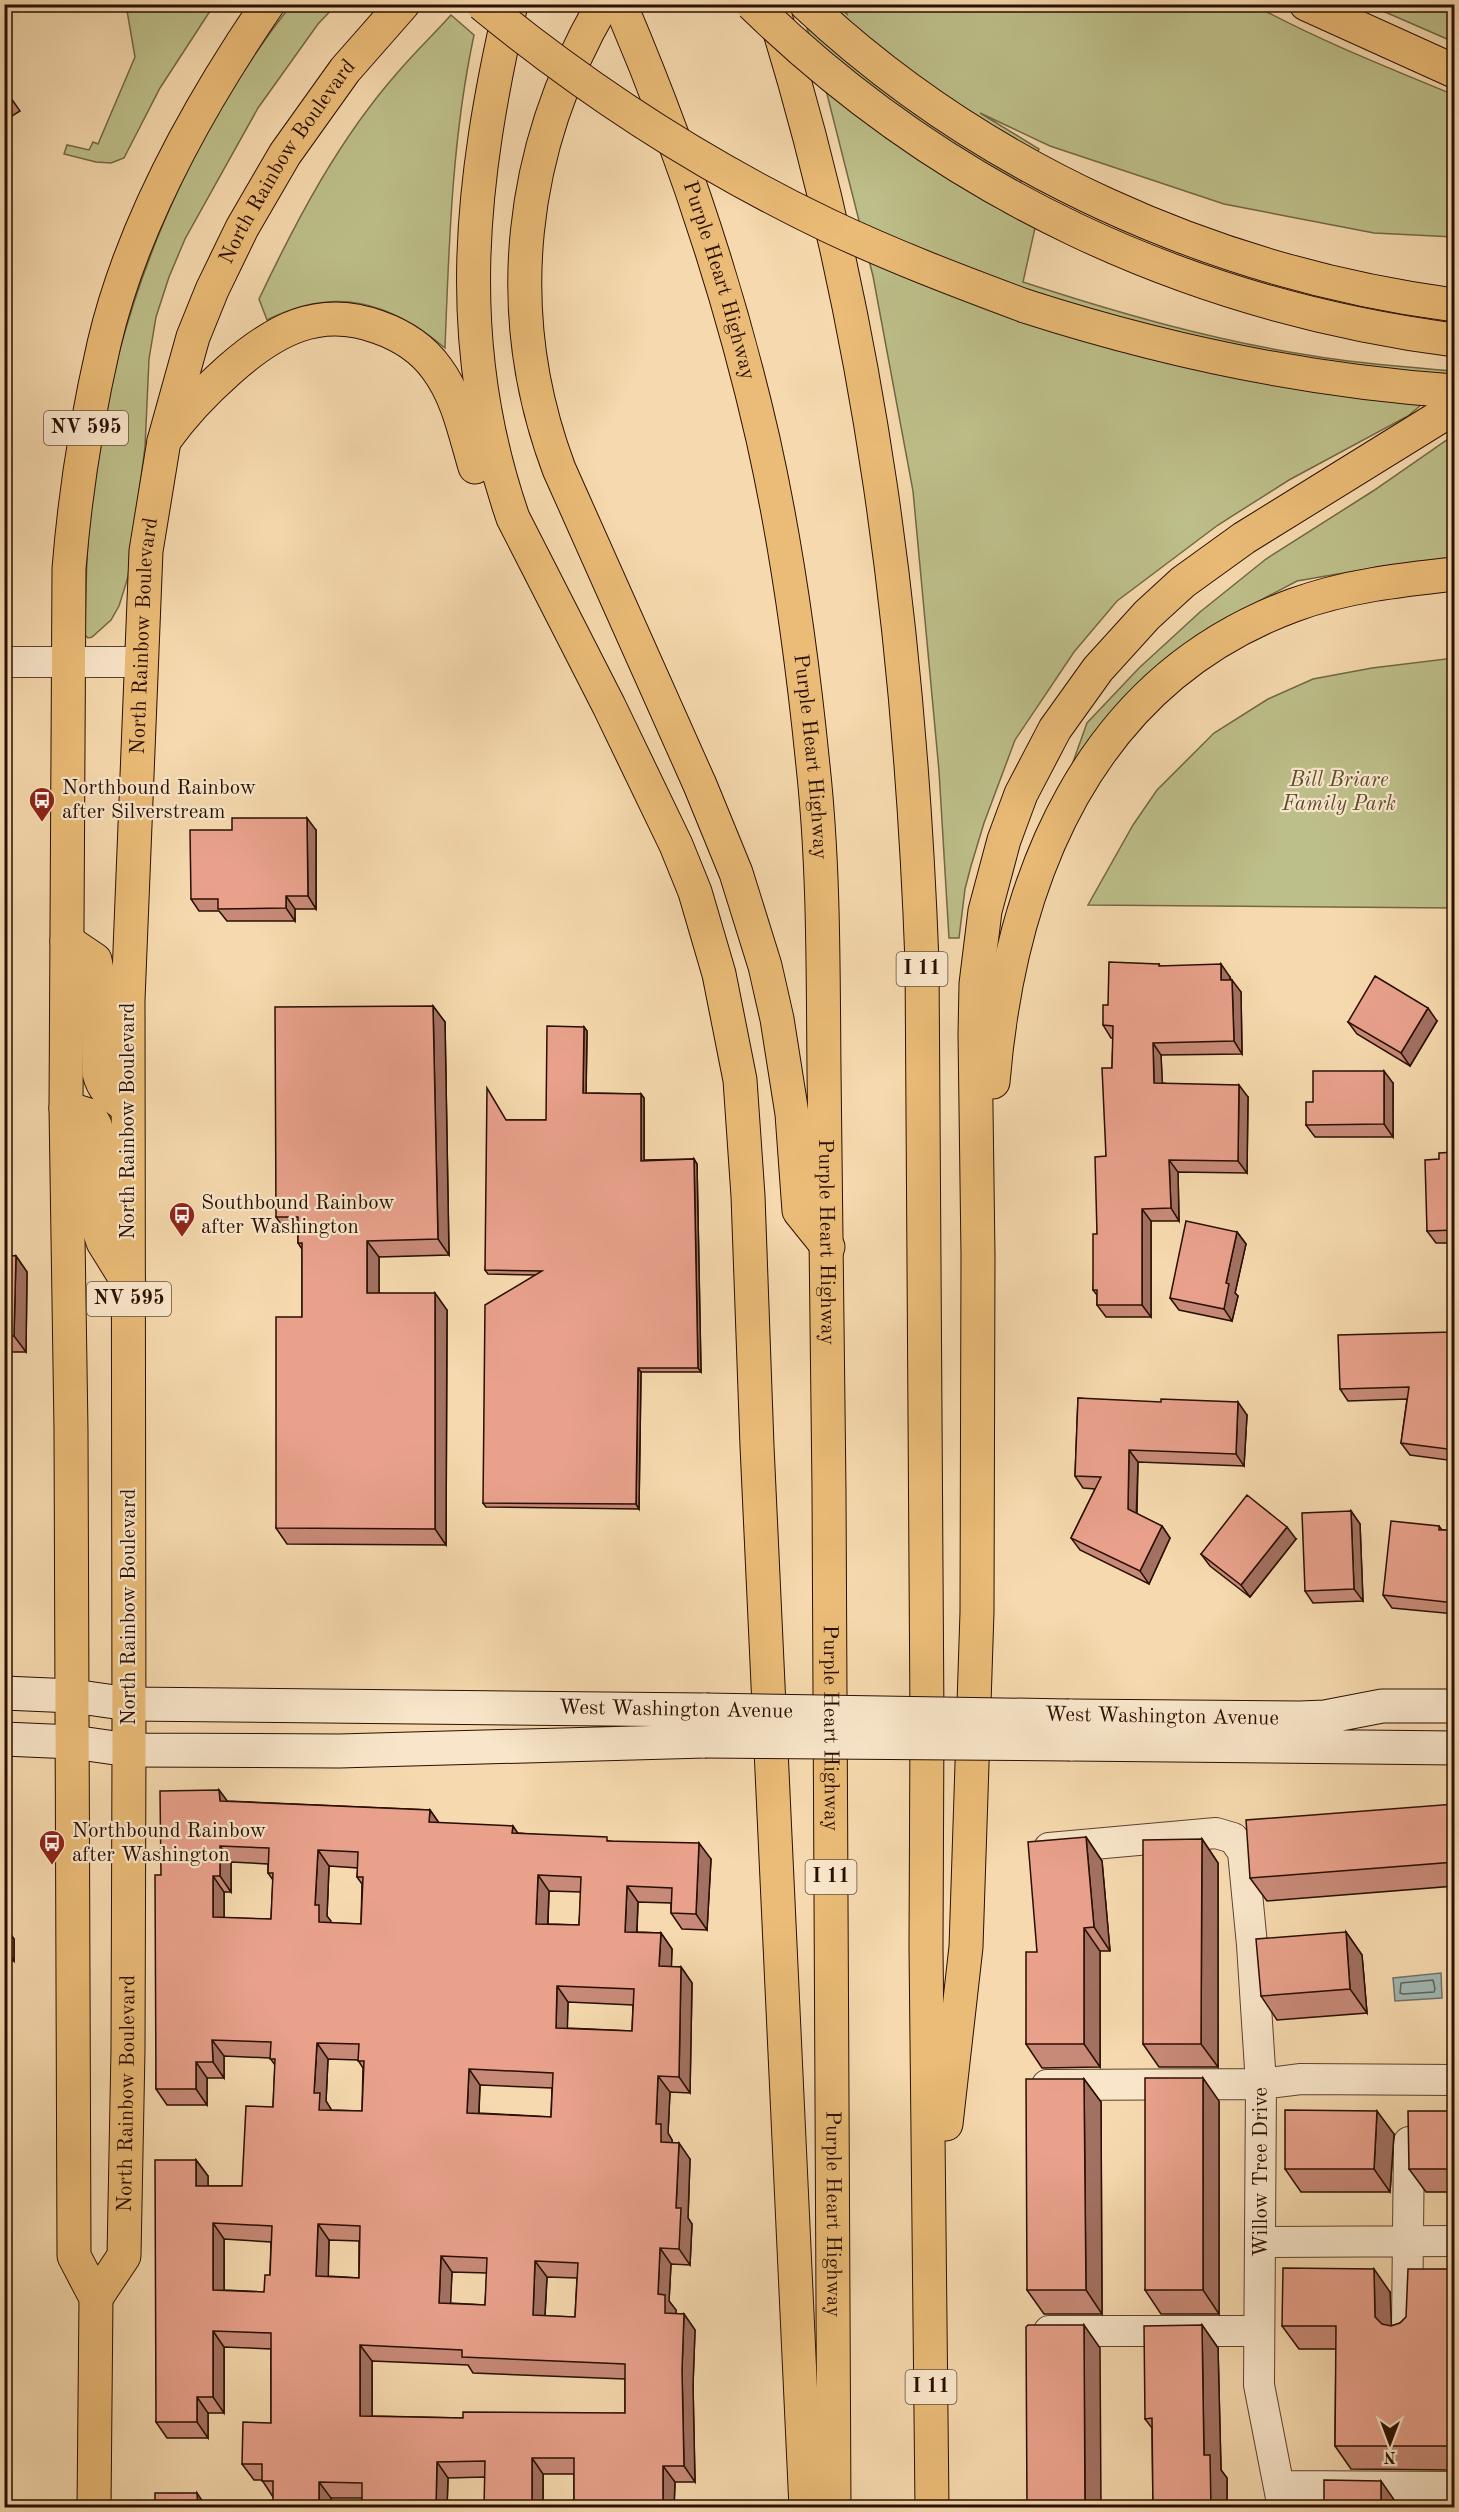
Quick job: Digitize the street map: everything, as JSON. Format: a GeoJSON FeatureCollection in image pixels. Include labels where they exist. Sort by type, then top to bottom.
{"type":"FeatureCollection","features":[{"type":"Feature","properties":{"kind":"main road","name":"NV 595"},"geometry":{"type":"LineString","coordinates":[[73,1742],[66,1108],[69,569],[75,497],[88,418],[110,325],[128,268],[168,174],[213,89],[268,4]]}},
{"type":"Feature","properties":{"kind":"main road","name":"North Rainbow Boulevard"},"geometry":{"type":"LineString","coordinates":[[96,2298],[124,2256],[128,2050],[129,1749],[128,1000],[146,551],[164,441],[199,321],[242,228],[285,154],[314,111],[345,70],[403,4]]}},
{"type":"Feature","properties":{"kind":"main road"},"geometry":{"type":"LineString","coordinates":[[483,4],[600,94],[680,145],[753,187],[894,256],[1025,306],[1121,336],[1287,372],[1455,392]]}},
{"type":"Feature","properties":{"kind":"main road"},"geometry":{"type":"LineString","coordinates":[[510,4],[488,108],[478,180],[473,277],[475,351],[486,425],[513,518],[656,800],[695,892],[721,983],[740,1080],[748,1196],[806,2508]]}},
{"type":"Feature","properties":{"kind":"main road"},"geometry":{"type":"LineString","coordinates":[[603,4],[562,87],[538,162],[528,221],[524,283],[526,321],[538,405],[566,486],[700,785],[736,873],[765,966],[777,1018],[792,1114],[799,1211],[828,1247]]}},
{"type":"Feature","properties":{"kind":"main road","name":"Purple Heart Highway"},"geometry":{"type":"LineString","coordinates":[[620,4],[681,159],[725,296],[762,438],[787,567],[811,747],[821,864],[828,1247],[834,2508]]}},
{"type":"Feature","properties":{"kind":"main road"},"geometry":{"type":"LineString","coordinates":[[752,4],[826,71],[911,135],[972,175],[1081,233],[1160,267],[1241,296],[1371,327],[1455,340]]}},
{"type":"Feature","properties":{"kind":"main road","name":"I 11"},"geometry":{"type":"LineString","coordinates":[[771,4],[798,96],[834,237],[871,423],[897,607],[918,857],[922,974],[927,1720],[926,1947],[932,2508]]}},
{"type":"Feature","properties":{"kind":"main road"},"geometry":{"type":"LineString","coordinates":[[806,4],[871,62],[943,114],[1016,158],[1114,209],[1191,240],[1273,267],[1374,292],[1455,305]]}},
{"type":"Feature","properties":{"kind":"main road"},"geometry":{"type":"LineString","coordinates":[[1306,4],[1455,71]]}},
{"type":"Feature","properties":{"kind":"main road"},"geometry":{"type":"LineString","coordinates":[[164,441],[184,413],[205,391],[259,344],[282,331],[310,322],[340,319],[373,325],[394,333],[421,351],[449,387],[481,486],[494,517],[568,625]]}},
{"type":"Feature","properties":{"kind":"main road"},"geometry":{"type":"LineString","coordinates":[[931,2266],[966,1947],[977,1612],[978,1255],[975,1034],[981,935],[1004,840],[1021,794],[1042,751],[1068,709],[1108,656],[1147,615],[1183,582],[1245,538],[1455,408]]}},
{"type":"Feature","properties":{"kind":"main road"},"geometry":{"type":"LineString","coordinates":[[978,1255],[996,1051],[1016,943],[1044,851],[1072,792],[1095,757],[1122,722],[1167,679],[1202,652],[1239,629],[1295,604],[1336,592],[1397,580],[1455,574]]}},
{"type":"Feature","properties":{"kind":"main road"},"geometry":{"type":"LineString","coordinates":[[67,941],[95,960],[98,975],[99,1073],[102,1085],[108,1094],[127,1107]]}},
{"type":"Feature","properties":{"kind":"main road"},"geometry":{"type":"LineString","coordinates":[[66,1108],[89,1115],[95,1125],[99,1138],[99,1230],[103,1242],[129,1284]]}},
{"type":"Feature","properties":{"kind":"main road","name":"West Washington Avenue"},"geometry":{"type":"LineString","coordinates":[[4,1693],[73,1696],[129,1704],[705,1726],[1069,1730],[1455,1748]]}},
{"type":"Feature","properties":{"kind":"main road","name":"West Washington Avenue"},"geometry":{"type":"LineString","coordinates":[[1069,1730],[1325,1717],[1382,1706],[1455,1706]]}},
{"type":"Feature","properties":{"kind":"main road","name":"West Washington Avenue"},"geometry":{"type":"LineString","coordinates":[[4,1739],[73,1742],[129,1749],[351,1751],[705,1726]]}},
{"type":"Feature","properties":{"kind":"main road"},"geometry":{"type":"LineString","coordinates":[[73,1742],[74,2256],[96,2298],[94,2508]]}},
{"type":"Feature","properties":{"kind":"street"},"geometry":{"type":"LineString","coordinates":[[4,662],[141,662]]}},
{"type":"Feature","properties":{"kind":"street","name":"Willow Tree Drive"},"geometry":{"type":"LineString","coordinates":[[1039,1849],[1216,1833],[1233,1838],[1243,1852],[1261,2084],[1259,2385],[1281,2497]]}},
{"type":"Feature","properties":{"kind":"street"},"geometry":{"type":"LineString","coordinates":[[1042,2085],[1261,2084],[1301,2079],[1455,2080]]}},
{"type":"Feature","properties":{"kind":"street"},"geometry":{"type":"LineString","coordinates":[[1407,2332],[1409,2142]]}},
{"type":"Feature","properties":{"kind":"street"},"geometry":{"type":"LineString","coordinates":[[1261,2242],[1455,2241]]}},
{"type":"Feature","properties":{"kind":"street"},"geometry":{"type":"LineString","coordinates":[[1043,2331],[1259,2331]]}},
{"type":"Feature","properties":{"kind":"street"},"geometry":{"type":"LineString","coordinates":[[1281,2497],[1455,2487]]}},
{"type":"Feature","properties":{"kind":"green space"},"geometry":{"type":"Polygon","coordinates":[[[126,5],[214,5],[160,88],[124,158],[111,163],[96,162],[64,154],[67,145],[89,150],[93,142],[98,144],[135,57],[126,5]]]}},
{"type":"Feature","properties":{"kind":"green space"},"geometry":{"type":"Polygon","coordinates":[[[291,5],[336,5],[318,24],[258,108],[185,239],[169,277],[156,317],[149,359],[145,447],[128,577],[119,606],[111,620],[88,638],[85,635],[88,549],[96,463],[107,401],[142,280],[164,221],[191,164],[254,56],[291,5]]]}},
{"type":"Feature","properties":{"kind":"green space"},"geometry":{"type":"Polygon","coordinates":[[[800,5],[836,5],[847,14],[845,5],[1254,5],[1328,41],[1454,95],[1454,237],[1374,233],[1224,204],[1050,146],[980,113],[1039,149],[1004,212],[1035,228],[1023,282],[1095,305],[1203,334],[1277,350],[1349,361],[1454,371],[1454,377],[1408,416],[1289,480],[1218,525],[1117,601],[1074,652],[1015,740],[984,823],[971,866],[965,889],[959,938],[949,938],[939,771],[913,491],[873,276],[827,94],[800,5]]]}},
{"type":"Feature","properties":{"kind":"green space"},"geometry":{"type":"Polygon","coordinates":[[[1369,5],[1454,5],[1454,42],[1369,5]]]}},
{"type":"Feature","properties":{"kind":"green space"},"geometry":{"type":"Polygon","coordinates":[[[451,15],[474,35],[456,152],[445,348],[403,319],[360,304],[316,303],[267,320],[259,299],[288,239],[338,152],[404,65],[451,15]]]}},
{"type":"Feature","properties":{"kind":"green space"},"geometry":{"type":"Polygon","coordinates":[[[1454,435],[1454,558],[1378,567],[1297,581],[1208,628],[1145,682],[1073,762],[1087,723],[1139,668],[1200,612],[1266,559],[1373,491],[1454,435]]]}},
{"type":"Feature","properties":{"kind":"green space","name":"Bill Briare Family Park"},"geometry":{"type":"Polygon","coordinates":[[[1454,658],[1454,908],[1088,905],[1133,825],[1157,790],[1214,733],[1268,699],[1313,679],[1372,668],[1454,658]]]}},
{"type":"Feature","properties":{"kind":"water"},"geometry":{"type":"Polygon","coordinates":[[[1441,1973],[1442,1998],[1395,2001],[1393,1978],[1441,1973]]]}},
{"type":"Feature","properties":{"kind":"building"},"geometry":{"type":"Polygon","coordinates":[[[4,88],[10,96],[4,100],[4,88]]]}},
{"type":"Feature","properties":{"kind":"building"},"geometry":{"type":"Polygon","coordinates":[[[232,818],[307,818],[308,896],[286,896],[286,908],[218,909],[218,899],[191,899],[190,830],[232,830],[232,818]]]}},
{"type":"Feature","properties":{"kind":"building"},"geometry":{"type":"Polygon","coordinates":[[[1109,962],[1159,964],[1159,966],[1221,964],[1221,980],[1232,980],[1234,1041],[1153,1043],[1154,1083],[1239,1085],[1238,1161],[1169,1160],[1171,1208],[1142,1209],[1142,1305],[1097,1305],[1097,1290],[1093,1290],[1093,1234],[1097,1234],[1095,1157],[1106,1156],[1102,1068],[1112,1068],[1113,1026],[1103,1025],[1103,1005],[1108,1005],[1109,962]]]}},
{"type":"Feature","properties":{"kind":"building"},"geometry":{"type":"Polygon","coordinates":[[[1375,976],[1428,1008],[1401,1053],[1348,1022],[1375,976]]]}},
{"type":"Feature","properties":{"kind":"building"},"geometry":{"type":"Polygon","coordinates":[[[433,1006],[438,1239],[367,1241],[367,1293],[435,1293],[435,1529],[276,1528],[276,1317],[302,1317],[302,1243],[298,1243],[298,1217],[276,1217],[275,1007],[433,1006]]]}},
{"type":"Feature","properties":{"kind":"building"},"geometry":{"type":"Polygon","coordinates":[[[1455,1013],[1455,1023],[1450,1016],[1455,1013]]]}},
{"type":"Feature","properties":{"kind":"building"},"geometry":{"type":"Polygon","coordinates":[[[547,1026],[584,1027],[583,1093],[641,1094],[641,1161],[694,1159],[698,1368],[638,1368],[636,1504],[483,1503],[485,1305],[542,1271],[485,1270],[487,1088],[506,1120],[546,1120],[547,1026]]]}},
{"type":"Feature","properties":{"kind":"building"},"geometry":{"type":"Polygon","coordinates":[[[1313,1071],[1384,1071],[1384,1124],[1306,1125],[1306,1102],[1313,1102],[1313,1071]]]}},
{"type":"Feature","properties":{"kind":"building"},"geometry":{"type":"Polygon","coordinates":[[[1455,1152],[1455,1230],[1427,1231],[1425,1160],[1439,1159],[1439,1153],[1455,1152]]]}},
{"type":"Feature","properties":{"kind":"building"},"geometry":{"type":"Polygon","coordinates":[[[1186,1221],[1237,1232],[1226,1283],[1229,1284],[1224,1309],[1170,1298],[1186,1221]]]}},
{"type":"Feature","properties":{"kind":"building"},"geometry":{"type":"Polygon","coordinates":[[[4,1255],[16,1256],[14,1336],[4,1336],[4,1255]]]}},
{"type":"Feature","properties":{"kind":"building"},"geometry":{"type":"Polygon","coordinates":[[[1455,1330],[1455,1450],[1401,1443],[1409,1387],[1340,1389],[1338,1335],[1452,1332],[1455,1330]]]}},
{"type":"Feature","properties":{"kind":"building"},"geometry":{"type":"Polygon","coordinates":[[[1078,1398],[1161,1402],[1161,1399],[1238,1402],[1236,1454],[1129,1450],[1128,1509],[1162,1526],[1140,1571],[1071,1538],[1101,1477],[1075,1476],[1078,1398]]]}},
{"type":"Feature","properties":{"kind":"building"},"geometry":{"type":"Polygon","coordinates":[[[1247,1495],[1287,1527],[1241,1585],[1201,1554],[1247,1495]]]}},
{"type":"Feature","properties":{"kind":"building"},"geometry":{"type":"Polygon","coordinates":[[[1351,1511],[1354,1589],[1305,1591],[1302,1513],[1351,1511]]]}},
{"type":"Feature","properties":{"kind":"building"},"geometry":{"type":"Polygon","coordinates":[[[1391,1521],[1439,1526],[1439,1530],[1455,1530],[1455,1603],[1383,1595],[1391,1521]]]}},
{"type":"Feature","properties":{"kind":"building"},"geometry":{"type":"Polygon","coordinates":[[[219,1790],[220,1801],[430,1810],[429,1822],[513,1826],[512,1833],[607,1837],[607,1841],[699,1843],[696,1914],[671,1913],[672,1888],[627,1886],[625,1932],[661,1933],[659,1966],[681,1967],[679,2077],[658,2076],[656,2124],[661,2124],[661,2142],[679,2143],[676,2208],[681,2208],[679,2249],[660,2248],[658,2294],[665,2295],[665,2313],[684,2314],[682,2370],[684,2466],[663,2466],[663,2508],[574,2508],[574,2458],[532,2458],[532,2508],[484,2508],[485,2461],[437,2462],[436,2508],[362,2508],[362,2483],[319,2482],[319,2508],[273,2508],[273,2481],[262,2481],[262,2464],[242,2464],[243,2422],[271,2423],[271,2333],[213,2331],[213,2397],[197,2397],[197,2422],[156,2422],[155,2160],[196,2160],[196,2186],[242,2186],[246,2106],[273,2107],[275,2059],[270,2059],[271,2042],[212,2040],[213,2062],[196,2062],[196,2089],[156,2089],[155,1875],[161,1875],[160,1791],[219,1790]],[[220,1846],[220,1876],[213,1876],[213,1917],[271,1919],[273,1873],[268,1873],[269,1848],[220,1846]],[[318,1850],[315,1905],[319,1905],[319,1922],[361,1924],[363,1877],[357,1877],[358,1852],[318,1850]],[[538,1875],[536,1924],[579,1925],[581,1877],[538,1875]],[[557,1986],[556,2028],[632,2031],[634,1989],[557,1986]],[[317,2043],[314,2093],[320,2093],[319,2110],[362,2111],[364,2061],[358,2061],[359,2044],[317,2043]],[[469,2069],[467,2113],[551,2117],[553,2073],[469,2069]],[[213,2223],[213,2290],[264,2292],[265,2275],[270,2275],[272,2226],[213,2223]],[[318,2224],[316,2276],[359,2278],[360,2226],[318,2224]],[[441,2256],[439,2303],[485,2305],[487,2258],[441,2256]],[[535,2261],[533,2315],[575,2317],[578,2263],[535,2261]],[[360,2345],[360,2416],[463,2418],[463,2412],[625,2413],[625,2364],[462,2357],[462,2350],[360,2345]]]}},
{"type":"Feature","properties":{"kind":"building"},"geometry":{"type":"Polygon","coordinates":[[[1455,1804],[1455,1862],[1250,1878],[1246,1820],[1455,1804]]]}},
{"type":"Feature","properties":{"kind":"building"},"geometry":{"type":"Polygon","coordinates":[[[1086,1837],[1094,1927],[1084,1928],[1084,2044],[1026,2044],[1026,1952],[1037,1952],[1028,1842],[1086,1837]]]}},
{"type":"Feature","properties":{"kind":"building"},"geometry":{"type":"Polygon","coordinates":[[[1202,1839],[1201,2044],[1143,2044],[1143,1840],[1202,1839]]]}},
{"type":"Feature","properties":{"kind":"building"},"geometry":{"type":"Polygon","coordinates":[[[1346,1932],[1350,1989],[1261,1996],[1256,1939],[1346,1932]]]}},
{"type":"Feature","properties":{"kind":"building"},"geometry":{"type":"Polygon","coordinates":[[[1145,2078],[1203,2078],[1203,2290],[1145,2290],[1145,2078]]]}},
{"type":"Feature","properties":{"kind":"building"},"geometry":{"type":"Polygon","coordinates":[[[1026,2079],[1084,2079],[1086,2290],[1027,2290],[1026,2079]]]}},
{"type":"Feature","properties":{"kind":"building"},"geometry":{"type":"Polygon","coordinates":[[[1285,2110],[1377,2111],[1374,2169],[1285,2169],[1285,2110]]]}},
{"type":"Feature","properties":{"kind":"building"},"geometry":{"type":"Polygon","coordinates":[[[1408,2111],[1455,2111],[1455,2169],[1409,2169],[1408,2111]]]}},
{"type":"Feature","properties":{"kind":"building"},"geometry":{"type":"Polygon","coordinates":[[[1283,2268],[1374,2269],[1375,2317],[1382,2324],[1391,2326],[1400,2323],[1406,2317],[1408,2269],[1455,2269],[1455,2446],[1335,2446],[1336,2326],[1282,2326],[1283,2268]]]}},
{"type":"Feature","properties":{"kind":"building"},"geometry":{"type":"Polygon","coordinates":[[[1028,2325],[1084,2325],[1085,2508],[1027,2508],[1026,2327],[1028,2325]]]}},
{"type":"Feature","properties":{"kind":"building"},"geometry":{"type":"Polygon","coordinates":[[[1202,2325],[1204,2455],[1210,2455],[1211,2508],[1153,2508],[1152,2418],[1145,2419],[1144,2326],[1202,2325]]]}},
{"type":"Feature","properties":{"kind":"building"},"geometry":{"type":"Polygon","coordinates":[[[1324,2480],[1381,2481],[1381,2508],[1324,2508],[1324,2480]]]}},
{"type":"Feature","properties":{"kind":"building"},"geometry":{"type":"Polygon","coordinates":[[[155,2493],[197,2493],[198,2508],[155,2508],[155,2493]]]}},
{"type":"Feature","properties":{"kind":"place","name":"Northbound Rainbow after Silverstream"},"geometry":{"type":"Point","coordinates":[42,823]}},
{"type":"Feature","properties":{"kind":"place","name":"Southbound Rainbow after Washington"},"geometry":{"type":"Point","coordinates":[182,1238]}},
{"type":"Feature","properties":{"kind":"place","name":"Northbound Rainbow after Washington"},"geometry":{"type":"Point","coordinates":[52,1866]}}]}
